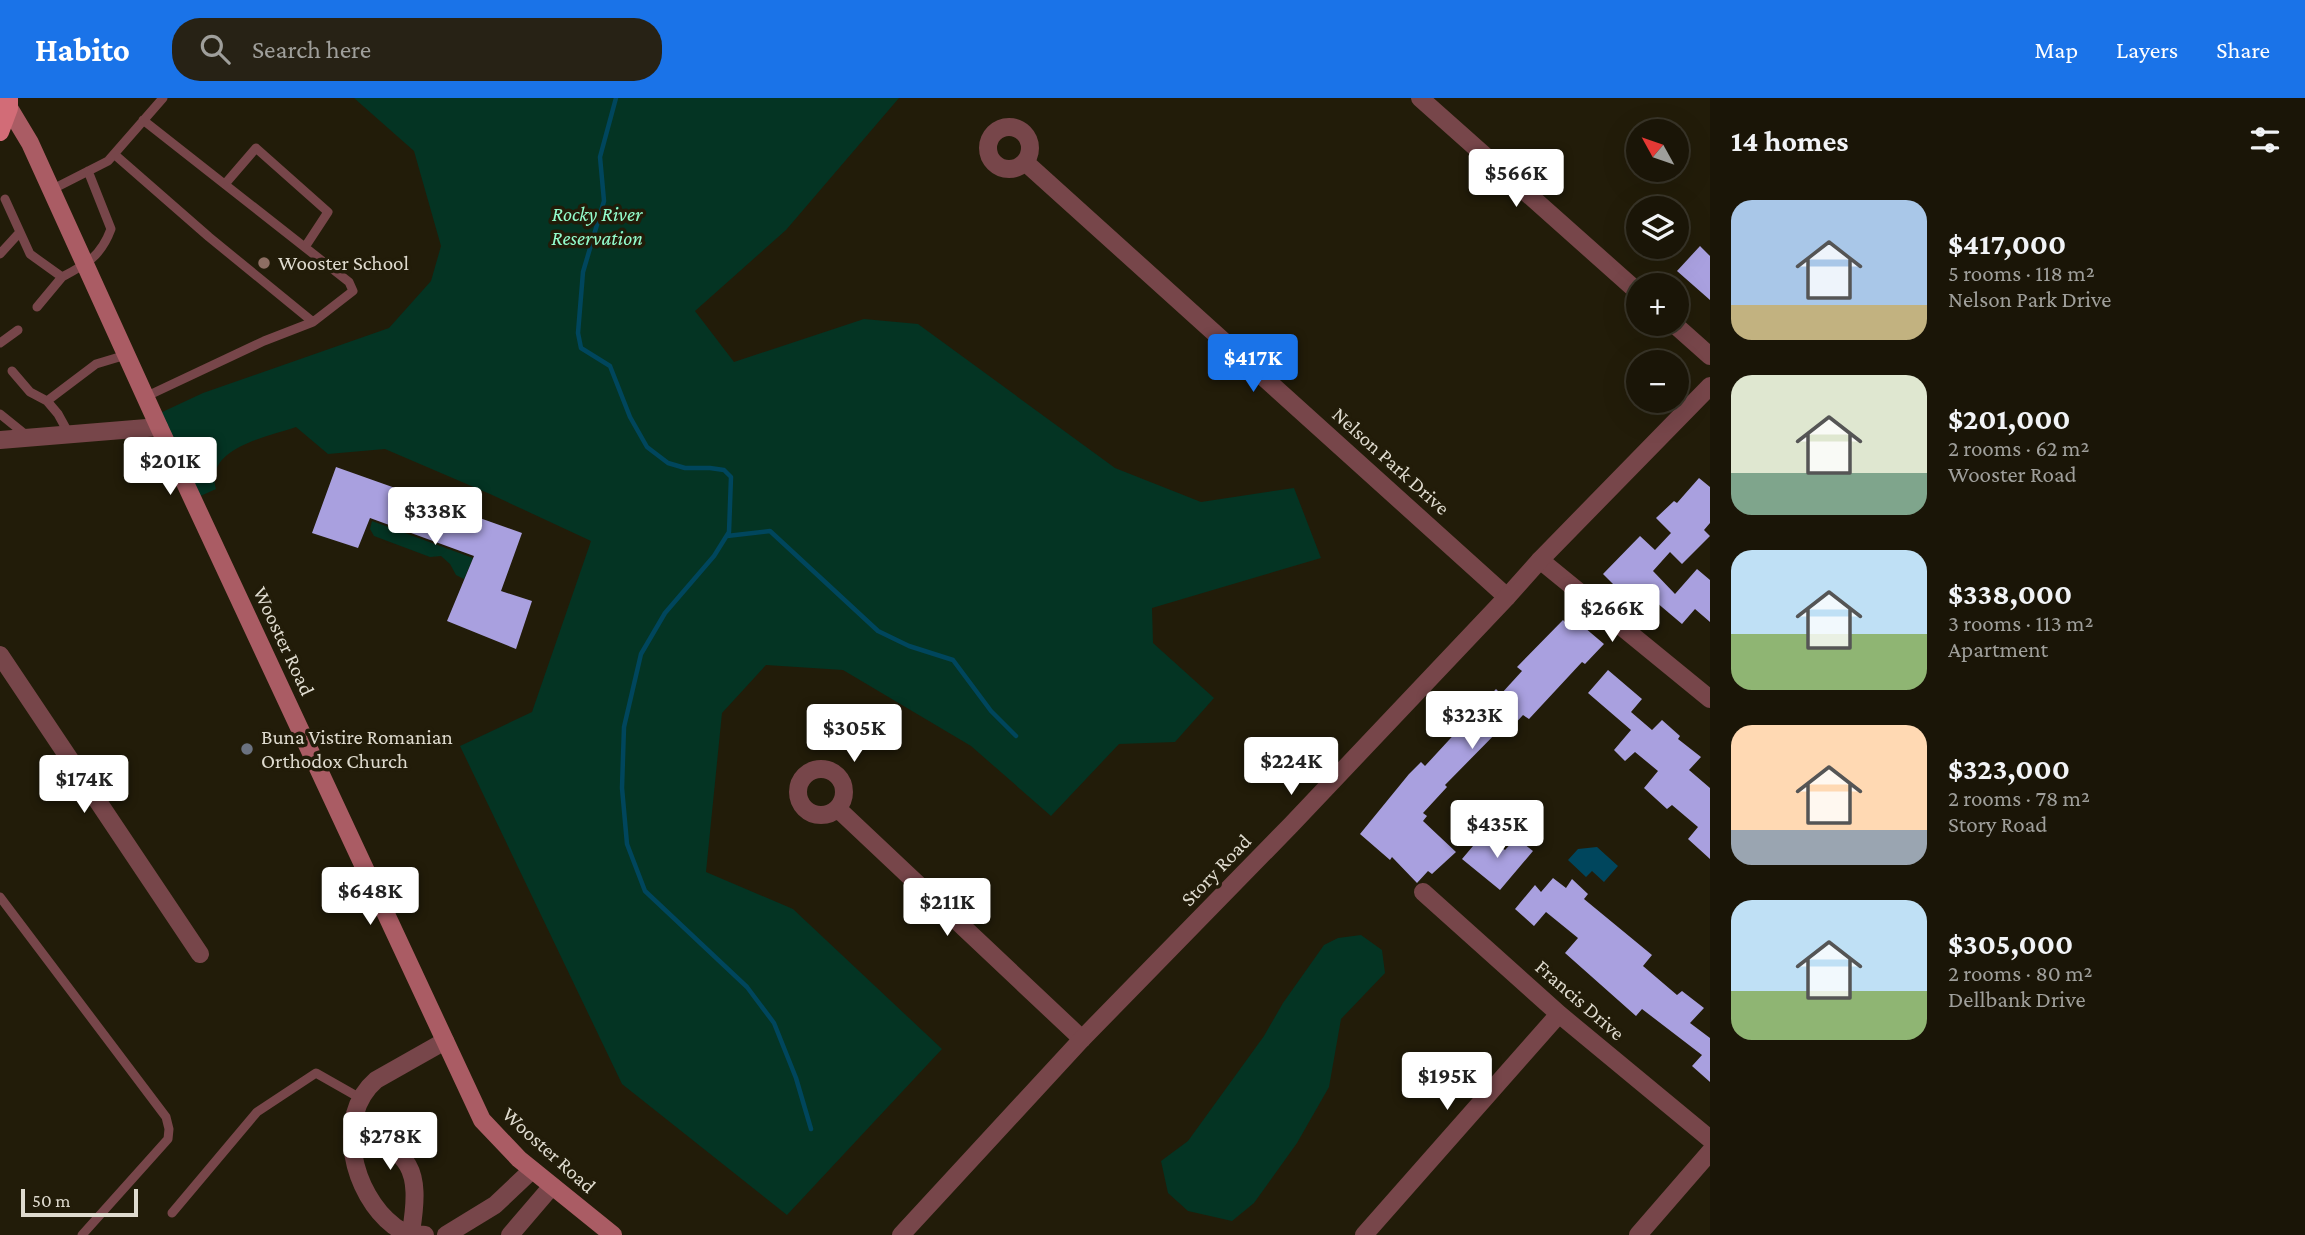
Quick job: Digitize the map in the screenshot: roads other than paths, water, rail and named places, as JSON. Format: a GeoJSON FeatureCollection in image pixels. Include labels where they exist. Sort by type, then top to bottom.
{"type":"FeatureCollection","features":[{"type":"Feature","properties":{"kind":"main road"},"geometry":{"type":"LineString","coordinates":[[0,132],[9,103]]}},
{"type":"Feature","properties":{"kind":"main road","name":"Wooster Road"},"geometry":{"type":"LineString","coordinates":[[9,103],[30,143],[145,397],[482,1119],[532,1170],[613,1235]]}},
{"type":"Feature","properties":{"kind":"street"},"geometry":{"type":"LineString","coordinates":[[1420,98],[1626,281]]}},
{"type":"Feature","properties":{"kind":"street","name":"Nelson Park Drive"},"geometry":{"type":"LineString","coordinates":[[1025,162],[1507,597]]}},
{"type":"Feature","properties":{"kind":"street"},"geometry":{"type":"LineString","coordinates":[[1688,336],[1710,356]]}},
{"type":"Feature","properties":{"kind":"street","name":"Story Road"},"geometry":{"type":"LineString","coordinates":[[901,1235],[1082,1039],[1300,816],[1540,559],[1710,386]]}},
{"type":"Feature","properties":{"kind":"street"},"geometry":{"type":"LineString","coordinates":[[0,440],[159,427]]}},
{"type":"Feature","properties":{"kind":"street"},"geometry":{"type":"LineString","coordinates":[[1540,559],[1710,699]]}},
{"type":"Feature","properties":{"kind":"street"},"geometry":{"type":"LineString","coordinates":[[0,655],[200,954]]}},
{"type":"Feature","properties":{"kind":"street"},"geometry":{"type":"LineString","coordinates":[[838,808],[1082,1039]]}},
{"type":"Feature","properties":{"kind":"street","name":"Francis Drive"},"geometry":{"type":"LineString","coordinates":[[1423,892],[1559,1014],[1710,1139]]}},
{"type":"Feature","properties":{"kind":"street"},"geometry":{"type":"LineString","coordinates":[[1363,1235],[1559,1014]]}},
{"type":"Feature","properties":{"kind":"street"},"geometry":{"type":"LineString","coordinates":[[353,1121],[394,1148],[411,1169],[416,1186],[418,1234],[396,1228],[379,1212],[363,1188],[351,1144],[353,1121],[360,1098],[376,1080],[445,1041]]}},
{"type":"Feature","properties":{"kind":"street"},"geometry":{"type":"LineString","coordinates":[[1637,1235],[1710,1152]]}},
{"type":"Feature","properties":{"kind":"street"},"geometry":{"type":"LineString","coordinates":[[446,1235],[495,1205],[532,1170]]}},
{"type":"Feature","properties":{"kind":"street"},"geometry":{"type":"LineString","coordinates":[[510,1235],[552,1186]]}},
{"type":"Feature","properties":{"kind":"lane"},"geometry":{"type":"LineString","coordinates":[[51,190],[108,161],[163,98]]}},
{"type":"Feature","properties":{"kind":"lane"},"geometry":{"type":"LineString","coordinates":[[143,120],[349,282],[353,291],[313,322],[264,341],[145,397]]}},
{"type":"Feature","properties":{"kind":"lane"},"geometry":{"type":"LineString","coordinates":[[225,184],[256,148],[328,212],[305,247]]}},
{"type":"Feature","properties":{"kind":"lane"},"geometry":{"type":"LineString","coordinates":[[114,154],[209,237],[313,322]]}},
{"type":"Feature","properties":{"kind":"lane"},"geometry":{"type":"LineString","coordinates":[[37,307],[62,277],[85,265],[105,246],[111,229],[88,171]]}},
{"type":"Feature","properties":{"kind":"lane"},"geometry":{"type":"LineString","coordinates":[[5,199],[30,254],[62,277]]}},
{"type":"Feature","properties":{"kind":"lane"},"geometry":{"type":"LineString","coordinates":[[0,254],[20,232]]}},
{"type":"Feature","properties":{"kind":"lane"},"geometry":{"type":"LineString","coordinates":[[0,343],[18,330]]}},
{"type":"Feature","properties":{"kind":"lane"},"geometry":{"type":"LineString","coordinates":[[47,401],[96,364],[126,355]]}},
{"type":"Feature","properties":{"kind":"lane"},"geometry":{"type":"LineString","coordinates":[[12,370],[30,392],[47,401],[69,434]]}},
{"type":"Feature","properties":{"kind":"lane"},"geometry":{"type":"LineString","coordinates":[[0,414],[29,438]]}},
{"type":"Feature","properties":{"kind":"lane"},"geometry":{"type":"LineString","coordinates":[[0,897],[166,1117],[169,1129],[168,1139],[82,1235]]}},
{"type":"Feature","properties":{"kind":"lane"},"geometry":{"type":"LineString","coordinates":[[172,1213],[257,1112],[316,1073],[360,1098]]}},
{"type":"Feature","properties":{"kind":"water"},"geometry":{"type":"Polygon","coordinates":[[[1597,847],[1618,866],[1604,882],[1592,871],[1586,877],[1568,860],[1578,849],[1597,847]]]}},
{"type":"Feature","properties":{"kind":"waterway"},"geometry":{"type":"LineString","coordinates":[[616,98],[600,157],[604,201],[583,272],[578,333],[581,348],[610,366],[630,417],[647,447],[668,463],[685,468],[724,470],[731,477],[729,532],[714,556],[665,613],[641,654],[624,727],[622,788],[627,844],[645,891],[747,987],[774,1023],[796,1078],[811,1129]]}},
{"type":"Feature","properties":{"kind":"waterway"},"geometry":{"type":"LineString","coordinates":[[727,536],[770,531],[878,631],[909,646],[953,660],[991,711],[1016,736]]}},
{"type":"Feature","properties":{"kind":"place","name":"Wooster School"},"geometry":{"type":"Point","coordinates":[264,263]}},
{"type":"Feature","properties":{"kind":"place","name":"Buna Vistire Romanian Orthodox Church"},"geometry":{"type":"Point","coordinates":[247,749]}},
{"type":"Feature","properties":{"kind":"park label","name":"Rocky River Reservation"},"geometry":{"type":"Point","coordinates":[597,226]}}]}
